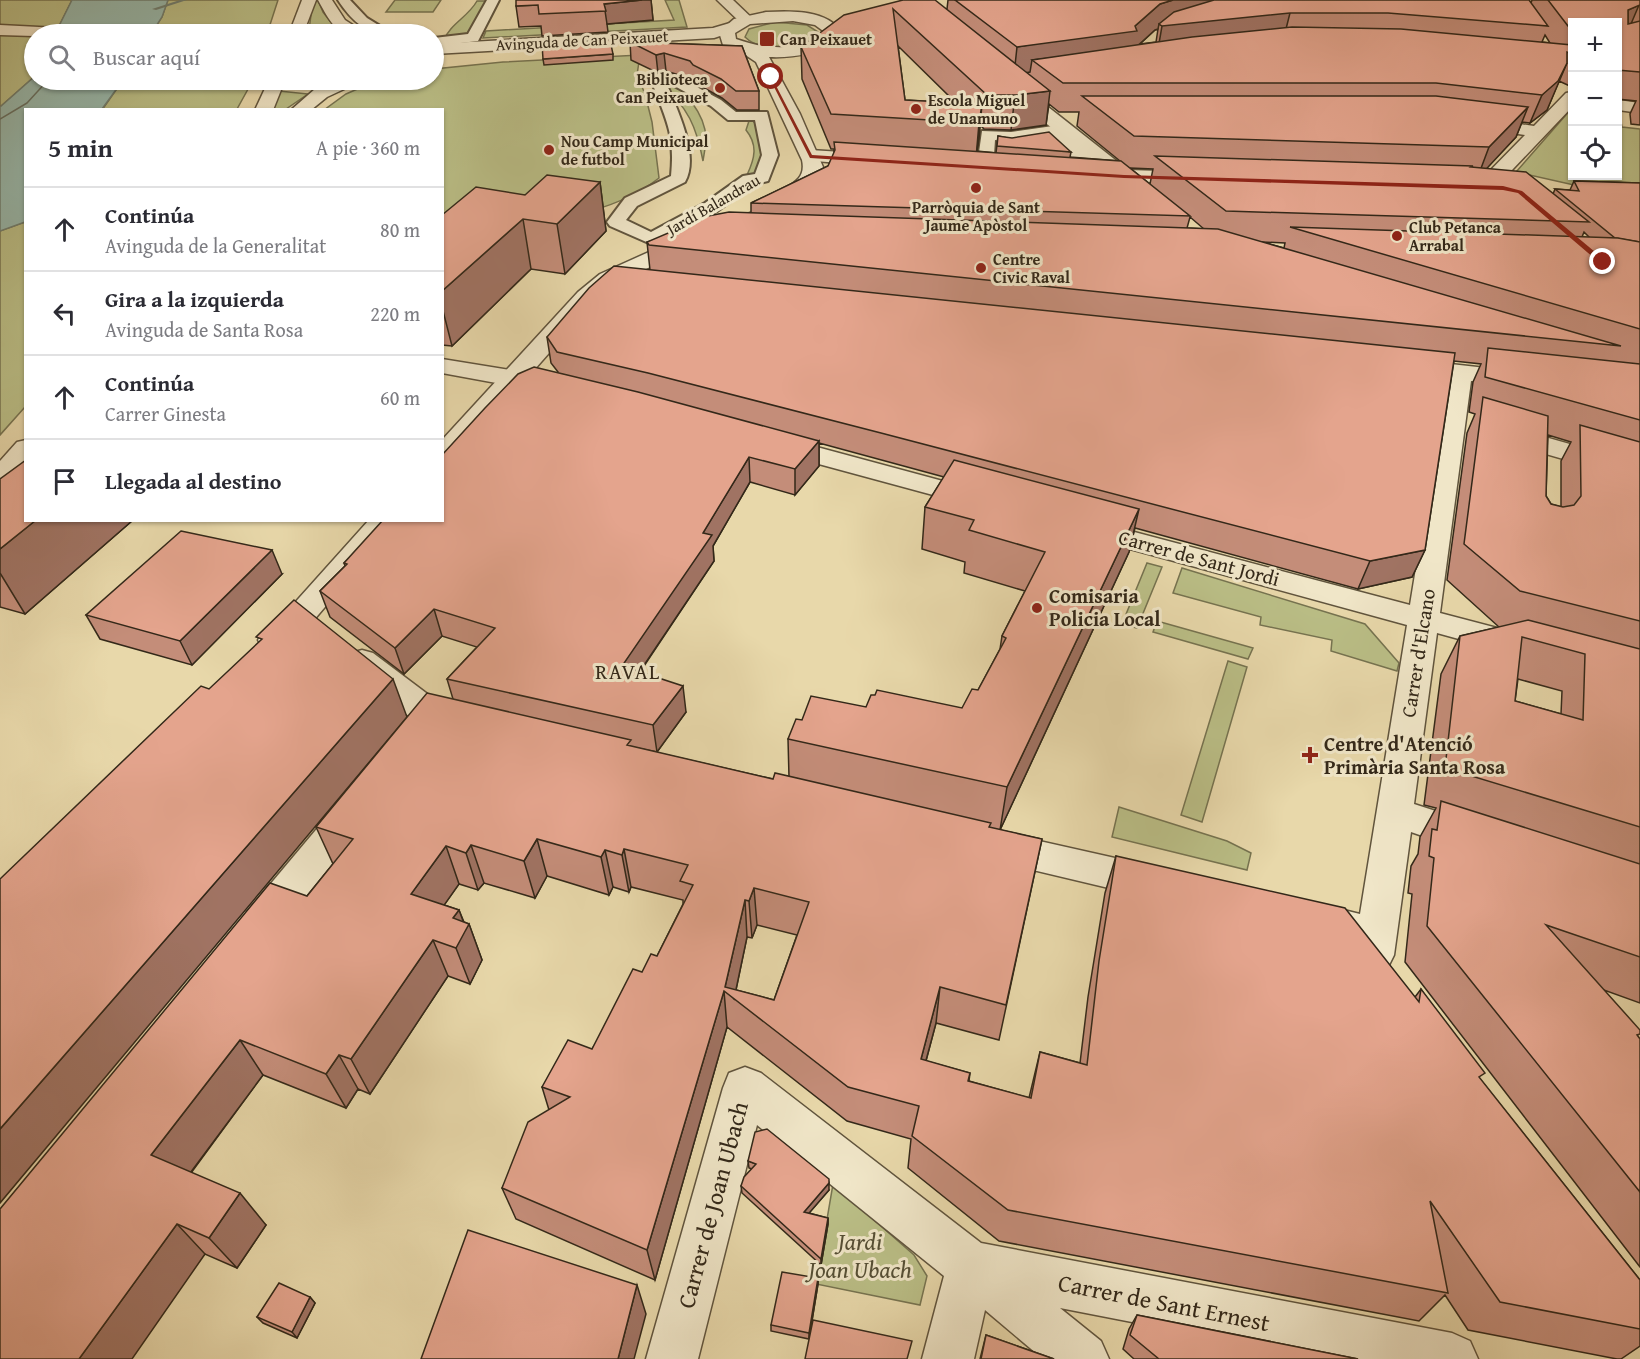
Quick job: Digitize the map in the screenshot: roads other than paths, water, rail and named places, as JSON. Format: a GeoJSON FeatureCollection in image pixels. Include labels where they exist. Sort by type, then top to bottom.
{"type":"FeatureCollection","features":[{"type":"Feature","properties":{"kind":"street"},"geometry":{"type":"LineString","coordinates":[[300,24],[309,0]]}},
{"type":"Feature","properties":{"kind":"street"},"geometry":{"type":"LineString","coordinates":[[325,0],[341,24]]}},
{"type":"Feature","properties":{"kind":"street"},"geometry":{"type":"LineString","coordinates":[[344,0],[366,24]]}},
{"type":"Feature","properties":{"kind":"street"},"geometry":{"type":"LineString","coordinates":[[444,41],[473,38],[493,0]]}},
{"type":"Feature","properties":{"kind":"street"},"geometry":{"type":"LineString","coordinates":[[724,0],[746,20],[782,16],[823,22],[834,32],[833,38],[826,42]]}},
{"type":"Feature","properties":{"kind":"street"},"geometry":{"type":"LineString","coordinates":[[812,19],[840,16]]}},
{"type":"Feature","properties":{"kind":"street"},"geometry":{"type":"LineString","coordinates":[[734,39],[746,20]]}},
{"type":"Feature","properties":{"kind":"street"},"geometry":{"type":"LineString","coordinates":[[0,30],[24,31]]}},
{"type":"Feature","properties":{"kind":"street","name":"Avinguda de Can Peixauet"},"geometry":{"type":"LineString","coordinates":[[444,48],[714,33],[734,39]]}},
{"type":"Feature","properties":{"kind":"street"},"geometry":{"type":"LineString","coordinates":[[734,39],[776,52],[810,49],[854,33]]}},
{"type":"Feature","properties":{"kind":"street"},"geometry":{"type":"LineString","coordinates":[[734,39],[762,58],[784,100],[813,167],[800,189],[762,210]]}},
{"type":"Feature","properties":{"kind":"street","name":"Avinguda de Can Peixauet"},"geometry":{"type":"LineString","coordinates":[[444,58],[734,39]]}},
{"type":"Feature","properties":{"kind":"street"},"geometry":{"type":"LineString","coordinates":[[0,42],[24,43]]}},
{"type":"Feature","properties":{"kind":"street"},"geometry":{"type":"LineString","coordinates":[[784,100],[793,70],[810,49]]}},
{"type":"Feature","properties":{"kind":"street","name":"Jardí Balandrau"},"geometry":{"type":"LineString","coordinates":[[665,77],[686,84],[682,85],[716,103],[733,117],[762,115],[771,155],[762,177],[749,180],[711,207],[651,239],[616,222],[631,202],[679,178],[681,154],[679,132],[660,85],[665,77]]}},
{"type":"Feature","properties":{"kind":"street"},"geometry":{"type":"LineString","coordinates":[[1032,80],[1005,81],[1150,198]]}},
{"type":"Feature","properties":{"kind":"street"},"geometry":{"type":"LineString","coordinates":[[265,108],[273,90]]}},
{"type":"Feature","properties":{"kind":"street"},"geometry":{"type":"LineString","coordinates":[[302,108],[327,90]]}},
{"type":"Feature","properties":{"kind":"street"},"geometry":{"type":"LineString","coordinates":[[1511,190],[1479,186],[1568,102]]}},
{"type":"Feature","properties":{"kind":"street"},"geometry":{"type":"LineString","coordinates":[[1622,106],[1640,108]]}},
{"type":"Feature","properties":{"kind":"street"},"geometry":{"type":"LineString","coordinates":[[1054,120],[1084,119]]}},
{"type":"Feature","properties":{"kind":"street"},"geometry":{"type":"LineString","coordinates":[[1459,122],[1538,132]]}},
{"type":"Feature","properties":{"kind":"street"},"geometry":{"type":"LineString","coordinates":[[1053,131],[1086,161],[1079,166],[978,163],[988,134],[1011,137],[1053,131]]}},
{"type":"Feature","properties":{"kind":"street"},"geometry":{"type":"LineString","coordinates":[[810,156],[890,161]]}},
{"type":"Feature","properties":{"kind":"street"},"geometry":{"type":"LineString","coordinates":[[978,163],[1124,176],[1213,178]]}},
{"type":"Feature","properties":{"kind":"street"},"geometry":{"type":"LineString","coordinates":[[444,454],[586,297],[608,279],[679,244],[704,236]]}},
{"type":"Feature","properties":{"kind":"street"},"geometry":{"type":"LineString","coordinates":[[608,279],[648,284]]}},
{"type":"Feature","properties":{"kind":"street"},"geometry":{"type":"LineString","coordinates":[[1389,364],[1539,381]]}},
{"type":"Feature","properties":{"kind":"street"},"geometry":{"type":"LineString","coordinates":[[444,366],[572,390]]}},
{"type":"Feature","properties":{"kind":"street","name":"Carrer d'Elcano"},"geometry":{"type":"LineString","coordinates":[[1396,986],[1374,957],[1376,935],[1460,372]]}},
{"type":"Feature","properties":{"kind":"street"},"geometry":{"type":"LineString","coordinates":[[1453,418],[1546,457],[1640,473]]}},
{"type":"Feature","properties":{"kind":"street"},"geometry":{"type":"LineString","coordinates":[[752,437],[1011,508]]}},
{"type":"Feature","properties":{"kind":"street"},"geometry":{"type":"LineString","coordinates":[[0,478],[24,450]]}},
{"type":"Feature","properties":{"kind":"street"},"geometry":{"type":"LineString","coordinates":[[250,662],[322,630],[384,522]]}},
{"type":"Feature","properties":{"kind":"street","name":"Carrer de Sant Jordi"},"geometry":{"type":"LineString","coordinates":[[1068,523],[1541,651]]}},
{"type":"Feature","properties":{"kind":"street"},"geometry":{"type":"LineString","coordinates":[[322,630],[421,727],[488,728]]}},
{"type":"Feature","properties":{"kind":"street"},"geometry":{"type":"LineString","coordinates":[[239,950],[374,785]]}},
{"type":"Feature","properties":{"kind":"street"},"geometry":{"type":"LineString","coordinates":[[1394,812],[1501,847]]}},
{"type":"Feature","properties":{"kind":"street"},"geometry":{"type":"LineString","coordinates":[[968,840],[1186,890]]}},
{"type":"Feature","properties":{"kind":"street"},"geometry":{"type":"LineString","coordinates":[[1290,914],[1376,935]]}},
{"type":"Feature","properties":{"kind":"street","name":"Carrer de Joan Ubach"},"geometry":{"type":"LineString","coordinates":[[672,1359],[745,1088],[971,1266],[1083,1359]]}},
{"type":"Feature","properties":{"kind":"street"},"geometry":{"type":"LineString","coordinates":[[948,1359],[971,1266]]}},
{"type":"Feature","properties":{"kind":"street","name":"Carrer de Sant Ernest"},"geometry":{"type":"LineString","coordinates":[[971,1266],[1452,1359]]}},
{"type":"Feature","properties":{"kind":"water"},"geometry":{"type":"Polygon","coordinates":[[[72,0],[168,0],[157,24],[60,24],[72,0]]]}},
{"type":"Feature","properties":{"kind":"water"},"geometry":{"type":"Polygon","coordinates":[[[24,86],[24,90],[116,90],[103,108],[24,108],[24,222],[0,231],[0,107],[24,86]]]}},
{"type":"Feature","properties":{"kind":"waterway"},"geometry":{"type":"LineString","coordinates":[[154,9],[185,0]]}},
{"type":"Feature","properties":{"kind":"place","name":"Can Peixauet"},"geometry":{"type":"Point","coordinates":[767,39]}},
{"type":"Feature","properties":{"kind":"place","name":"Biblioteca Can Peixauet"},"geometry":{"type":"Point","coordinates":[720,88]}},
{"type":"Feature","properties":{"kind":"place","name":"Escola Miguel de Unamuno"},"geometry":{"type":"Point","coordinates":[916,109]}},
{"type":"Feature","properties":{"kind":"place","name":"Nou Camp Municipal de futbol"},"geometry":{"type":"Point","coordinates":[549,150]}},
{"type":"Feature","properties":{"kind":"place","name":"Parròquia de Sant Jaume Apòstol"},"geometry":{"type":"Point","coordinates":[976,188]}},
{"type":"Feature","properties":{"kind":"place","name":"Club Petanca Arrabal"},"geometry":{"type":"Point","coordinates":[1397,236]}},
{"type":"Feature","properties":{"kind":"place","name":"Centre Civic Raval"},"geometry":{"type":"Point","coordinates":[981,268]}},
{"type":"Feature","properties":{"kind":"place","name":"Comisaria Policia Local"},"geometry":{"type":"Point","coordinates":[1037,608]}},
{"type":"Feature","properties":{"kind":"place","name":"Centre d'Atenció Primària Santa Rosa"},"geometry":{"type":"Point","coordinates":[1310,755]}},
{"type":"Feature","properties":{"kind":"district","name":"RAVAL"},"geometry":{"type":"Point","coordinates":[628,672]}},
{"type":"Feature","properties":{"kind":"park label","name":"Jardi Joan Ubach"},"geometry":{"type":"Point","coordinates":[860,1256]}}]}
